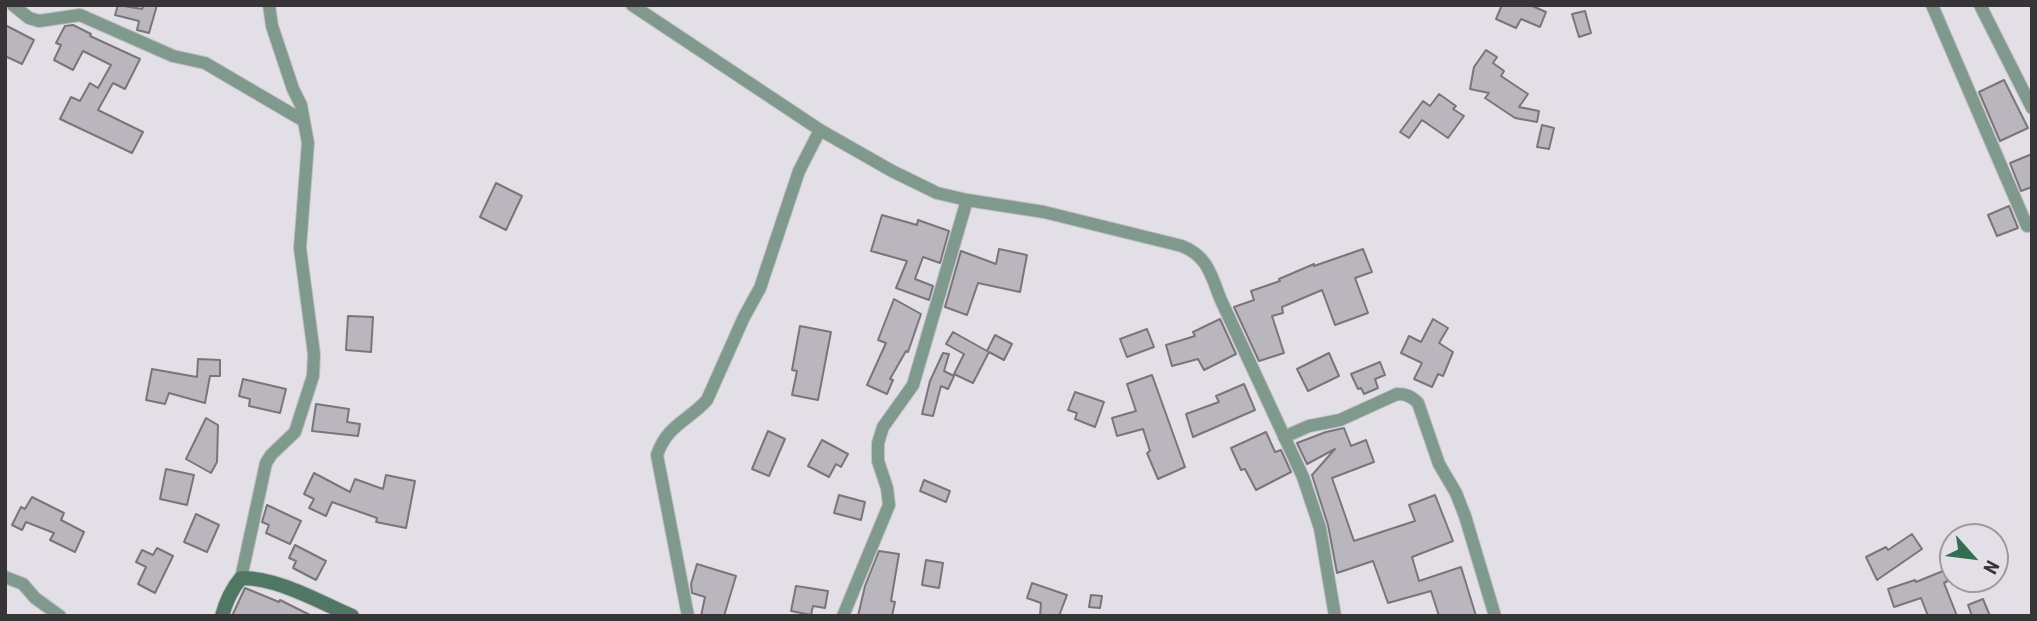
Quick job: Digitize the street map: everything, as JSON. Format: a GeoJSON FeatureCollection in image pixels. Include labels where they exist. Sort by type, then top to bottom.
{"type":"FeatureCollection","features":[{"type":"Feature","properties":{"kind":"street"},"geometry":{"type":"LineString","coordinates":[[13,5],[29,18],[39,21],[80,15],[173,56],[205,63],[304,121]]}},
{"type":"Feature","properties":{"kind":"street"},"geometry":{"type":"LineString","coordinates":[[222,616],[228,596],[242,578],[266,463],[295,432],[313,376],[314,354],[300,248],[308,143],[301,105],[272,26],[269,5]]}},
{"type":"Feature","properties":{"kind":"street"},"geometry":{"type":"LineString","coordinates":[[632,5],[820,130],[937,193],[1044,212],[1193,250],[1209,268],[1314,505],[1335,616]]}},
{"type":"Feature","properties":{"kind":"street"},"geometry":{"type":"LineString","coordinates":[[1932,5],[2027,226]]}},
{"type":"Feature","properties":{"kind":"street"},"geometry":{"type":"LineString","coordinates":[[1980,5],[2032,108]]}},
{"type":"Feature","properties":{"kind":"street"},"geometry":{"type":"LineString","coordinates":[[688,616],[656,456],[661,441],[668,432],[707,400],[760,288],[799,171],[820,130]]}},
{"type":"Feature","properties":{"kind":"street"},"geometry":{"type":"LineString","coordinates":[[843,616],[889,505],[878,460],[878,443],[883,427],[913,385],[967,200]]}},
{"type":"Feature","properties":{"kind":"street"},"geometry":{"type":"LineString","coordinates":[[1284,437],[1309,426],[1340,421],[1397,394],[1406,394],[1413,398],[1418,403],[1439,464],[1456,493],[1465,516],[1495,616]]}},
{"type":"Feature","properties":{"kind":"street"},"geometry":{"type":"LineString","coordinates":[[5,577],[23,584],[35,598],[60,616]]}},
{"type":"Feature","properties":{"kind":"street"},"geometry":{"type":"LineString","coordinates":[[242,578],[272,582],[352,616]]}},
{"type":"Feature","properties":{"kind":"building"},"geometry":{"type":"Polygon","coordinates":[[[118,5],[142,9],[144,5],[157,5],[149,33],[137,30],[139,21],[115,15],[118,5]]]}},
{"type":"Feature","properties":{"kind":"building"},"geometry":{"type":"Polygon","coordinates":[[[1502,5],[1530,5],[1546,12],[1540,27],[1521,19],[1516,28],[1496,19],[1502,5]]]}},
{"type":"Feature","properties":{"kind":"building"},"geometry":{"type":"Polygon","coordinates":[[[1585,11],[1591,33],[1579,37],[1572,14],[1585,11]]]}},
{"type":"Feature","properties":{"kind":"building"},"geometry":{"type":"Polygon","coordinates":[[[5,25],[34,40],[22,64],[5,56],[5,25]]]}},
{"type":"Feature","properties":{"kind":"building"},"geometry":{"type":"Polygon","coordinates":[[[73,25],[91,34],[90,36],[140,59],[125,89],[113,83],[98,110],[143,132],[132,153],[60,119],[71,97],[80,101],[90,83],[98,88],[111,65],[83,51],[73,70],[54,60],[61,45],[56,43],[65,26],[73,25]]]}},
{"type":"Feature","properties":{"kind":"building"},"geometry":{"type":"Polygon","coordinates":[[[1486,50],[1497,57],[1493,63],[1504,71],[1501,76],[1528,94],[1519,107],[1539,111],[1537,122],[1515,118],[1485,98],[1489,93],[1470,89],[1474,67],[1486,50]]]}},
{"type":"Feature","properties":{"kind":"building"},"geometry":{"type":"Polygon","coordinates":[[[2004,80],[2028,128],[2000,141],[1979,92],[2004,80]]]}},
{"type":"Feature","properties":{"kind":"building"},"geometry":{"type":"Polygon","coordinates":[[[1439,94],[1456,106],[1453,109],[1464,116],[1448,138],[1422,120],[1409,138],[1400,132],[1423,101],[1430,106],[1439,94]]]}},
{"type":"Feature","properties":{"kind":"building"},"geometry":{"type":"Polygon","coordinates":[[[1542,125],[1554,128],[1549,149],[1537,147],[1542,125]]]}},
{"type":"Feature","properties":{"kind":"building"},"geometry":{"type":"Polygon","coordinates":[[[2032,154],[2032,187],[2021,191],[2010,163],[2032,154]]]}},
{"type":"Feature","properties":{"kind":"building"},"geometry":{"type":"Polygon","coordinates":[[[496,183],[522,196],[506,230],[480,217],[496,183]]]}},
{"type":"Feature","properties":{"kind":"building"},"geometry":{"type":"Polygon","coordinates":[[[2009,206],[2018,228],[1997,236],[1988,215],[2009,206]]]}},
{"type":"Feature","properties":{"kind":"building"},"geometry":{"type":"Polygon","coordinates":[[[882,215],[917,225],[918,220],[949,231],[940,263],[923,257],[915,279],[933,286],[929,300],[896,288],[907,261],[871,251],[882,215]]]}},
{"type":"Feature","properties":{"kind":"building"},"geometry":{"type":"Polygon","coordinates":[[[999,249],[1027,255],[1020,292],[978,283],[967,315],[945,307],[961,251],[996,264],[999,249]]]}},
{"type":"Feature","properties":{"kind":"building"},"geometry":{"type":"Polygon","coordinates":[[[1363,249],[1372,272],[1355,278],[1368,313],[1335,325],[1322,290],[1282,307],[1283,313],[1272,316],[1284,353],[1259,361],[1234,307],[1254,300],[1251,291],[1280,281],[1279,279],[1314,264],[1363,249]]]}},
{"type":"Feature","properties":{"kind":"building"},"geometry":{"type":"Polygon","coordinates":[[[894,299],[921,314],[908,352],[906,351],[890,379],[893,380],[887,394],[867,385],[886,343],[878,340],[894,299]]]}},
{"type":"Feature","properties":{"kind":"building"},"geometry":{"type":"Polygon","coordinates":[[[348,316],[373,317],[371,352],[346,350],[348,316]]]}},
{"type":"Feature","properties":{"kind":"building"},"geometry":{"type":"Polygon","coordinates":[[[1220,319],[1236,354],[1204,370],[1198,359],[1172,366],[1166,345],[1195,336],[1193,332],[1220,319]]]}},
{"type":"Feature","properties":{"kind":"building"},"geometry":{"type":"Polygon","coordinates":[[[1433,319],[1448,328],[1439,343],[1453,352],[1443,376],[1438,374],[1432,387],[1414,379],[1422,363],[1401,353],[1409,336],[1421,342],[1433,319]]]}},
{"type":"Feature","properties":{"kind":"building"},"geometry":{"type":"Polygon","coordinates":[[[800,326],[831,332],[818,400],[792,395],[797,371],[792,370],[800,326]]]}},
{"type":"Feature","properties":{"kind":"building"},"geometry":{"type":"Polygon","coordinates":[[[1147,329],[1154,347],[1127,357],[1120,339],[1147,329]]]}},
{"type":"Feature","properties":{"kind":"building"},"geometry":{"type":"Polygon","coordinates":[[[953,332],[987,351],[995,335],[1012,344],[1004,360],[989,352],[973,383],[954,374],[964,354],[946,344],[953,332]]]}},
{"type":"Feature","properties":{"kind":"building"},"geometry":{"type":"Polygon","coordinates":[[[943,353],[949,354],[944,371],[954,376],[948,389],[941,386],[933,416],[922,414],[930,381],[943,353]]]}},
{"type":"Feature","properties":{"kind":"building"},"geometry":{"type":"Polygon","coordinates":[[[1329,353],[1339,376],[1308,391],[1297,369],[1329,353]]]}},
{"type":"Feature","properties":{"kind":"building"},"geometry":{"type":"Polygon","coordinates":[[[198,359],[220,360],[220,376],[210,376],[205,403],[169,393],[165,404],[146,400],[152,369],[197,377],[198,359]]]}},
{"type":"Feature","properties":{"kind":"building"},"geometry":{"type":"Polygon","coordinates":[[[1380,362],[1385,375],[1375,379],[1378,388],[1364,394],[1361,388],[1358,389],[1351,374],[1380,362]]]}},
{"type":"Feature","properties":{"kind":"building"},"geometry":{"type":"Polygon","coordinates":[[[1152,375],[1185,467],[1158,479],[1147,453],[1150,451],[1143,429],[1117,436],[1112,418],[1136,411],[1127,384],[1152,375]]]}},
{"type":"Feature","properties":{"kind":"building"},"geometry":{"type":"Polygon","coordinates":[[[243,379],[286,389],[280,413],[249,406],[250,399],[239,396],[243,379]]]}},
{"type":"Feature","properties":{"kind":"building"},"geometry":{"type":"Polygon","coordinates":[[[1244,384],[1255,410],[1193,437],[1186,414],[1219,402],[1216,396],[1244,384]]]}},
{"type":"Feature","properties":{"kind":"building"},"geometry":{"type":"Polygon","coordinates":[[[1075,392],[1104,402],[1095,427],[1075,419],[1077,413],[1068,410],[1075,392]]]}},
{"type":"Feature","properties":{"kind":"building"},"geometry":{"type":"Polygon","coordinates":[[[316,404],[349,409],[347,422],[360,424],[358,436],[312,431],[316,404]]]}},
{"type":"Feature","properties":{"kind":"building"},"geometry":{"type":"Polygon","coordinates":[[[206,418],[218,425],[217,462],[211,473],[186,459],[206,418]]]}},
{"type":"Feature","properties":{"kind":"building"},"geometry":{"type":"Polygon","coordinates":[[[1344,428],[1351,446],[1366,440],[1374,462],[1332,478],[1354,541],[1415,521],[1409,505],[1435,495],[1453,541],[1412,557],[1419,581],[1461,567],[1476,616],[1439,616],[1431,591],[1388,603],[1373,561],[1337,573],[1328,525],[1312,475],[1335,449],[1307,464],[1297,443],[1344,428]]]}},
{"type":"Feature","properties":{"kind":"building"},"geometry":{"type":"Polygon","coordinates":[[[768,431],[785,439],[769,476],[752,469],[768,431]]]}},
{"type":"Feature","properties":{"kind":"building"},"geometry":{"type":"Polygon","coordinates":[[[1266,432],[1275,452],[1281,450],[1291,472],[1256,490],[1245,469],[1241,470],[1231,448],[1266,432]]]}},
{"type":"Feature","properties":{"kind":"building"},"geometry":{"type":"Polygon","coordinates":[[[822,440],[848,454],[841,467],[836,464],[829,477],[808,466],[822,440]]]}},
{"type":"Feature","properties":{"kind":"building"},"geometry":{"type":"Polygon","coordinates":[[[166,469],[194,475],[187,505],[160,499],[166,469]]]}},
{"type":"Feature","properties":{"kind":"building"},"geometry":{"type":"Polygon","coordinates":[[[314,473],[350,492],[355,479],[383,489],[386,475],[415,481],[406,528],[376,522],[377,518],[332,502],[326,516],[309,508],[314,499],[304,494],[314,473]]]}},
{"type":"Feature","properties":{"kind":"building"},"geometry":{"type":"Polygon","coordinates":[[[924,480],[950,491],[946,502],[920,491],[924,480]]]}},
{"type":"Feature","properties":{"kind":"building"},"geometry":{"type":"Polygon","coordinates":[[[839,495],[865,502],[861,520],[834,513],[839,495]]]}},
{"type":"Feature","properties":{"kind":"building"},"geometry":{"type":"Polygon","coordinates":[[[32,497],[64,513],[61,520],[84,532],[75,552],[50,540],[54,533],[26,522],[22,530],[12,525],[21,507],[25,509],[32,497]]]}},
{"type":"Feature","properties":{"kind":"building"},"geometry":{"type":"Polygon","coordinates":[[[267,505],[301,521],[290,544],[266,533],[269,525],[262,522],[267,505]]]}},
{"type":"Feature","properties":{"kind":"building"},"geometry":{"type":"Polygon","coordinates":[[[196,514],[219,525],[207,552],[184,542],[196,514]]]}},
{"type":"Feature","properties":{"kind":"building"},"geometry":{"type":"Polygon","coordinates":[[[1912,534],[1922,549],[1877,580],[1866,557],[1886,547],[1888,550],[1912,534]]]}},
{"type":"Feature","properties":{"kind":"building"},"geometry":{"type":"Polygon","coordinates":[[[295,545],[326,561],[316,580],[293,568],[296,561],[289,558],[295,545]]]}},
{"type":"Feature","properties":{"kind":"building"},"geometry":{"type":"Polygon","coordinates":[[[157,548],[173,556],[155,593],[138,584],[146,567],[136,562],[142,550],[153,555],[157,548]]]}},
{"type":"Feature","properties":{"kind":"building"},"geometry":{"type":"Polygon","coordinates":[[[879,551],[899,554],[891,601],[895,602],[892,616],[858,616],[865,586],[879,551]]]}},
{"type":"Feature","properties":{"kind":"building"},"geometry":{"type":"Polygon","coordinates":[[[926,560],[943,563],[939,588],[922,585],[926,560]]]}},
{"type":"Feature","properties":{"kind":"building"},"geometry":{"type":"Polygon","coordinates":[[[697,564],[736,576],[724,616],[701,616],[705,597],[692,593],[691,584],[697,564]]]}},
{"type":"Feature","properties":{"kind":"building"},"geometry":{"type":"Polygon","coordinates":[[[1939,573],[1939,593],[1948,593],[1957,616],[1928,616],[1921,598],[1894,607],[1888,589],[1915,580],[1916,582],[1939,573]]]}},
{"type":"Feature","properties":{"kind":"building"},"geometry":{"type":"Polygon","coordinates":[[[1032,583],[1067,595],[1059,616],[1040,616],[1041,603],[1027,598],[1032,583]]]}},
{"type":"Feature","properties":{"kind":"building"},"geometry":{"type":"Polygon","coordinates":[[[796,586],[828,591],[825,608],[813,606],[811,615],[791,611],[796,586]]]}},
{"type":"Feature","properties":{"kind":"building"},"geometry":{"type":"Polygon","coordinates":[[[245,588],[279,602],[280,600],[312,616],[232,616],[245,588]]]}},
{"type":"Feature","properties":{"kind":"building"},"geometry":{"type":"Polygon","coordinates":[[[1091,595],[1102,596],[1100,608],[1089,607],[1091,595]]]}},
{"type":"Feature","properties":{"kind":"building"},"geometry":{"type":"Polygon","coordinates":[[[1983,599],[1990,616],[1972,616],[1968,605],[1983,599]]]}}]}
